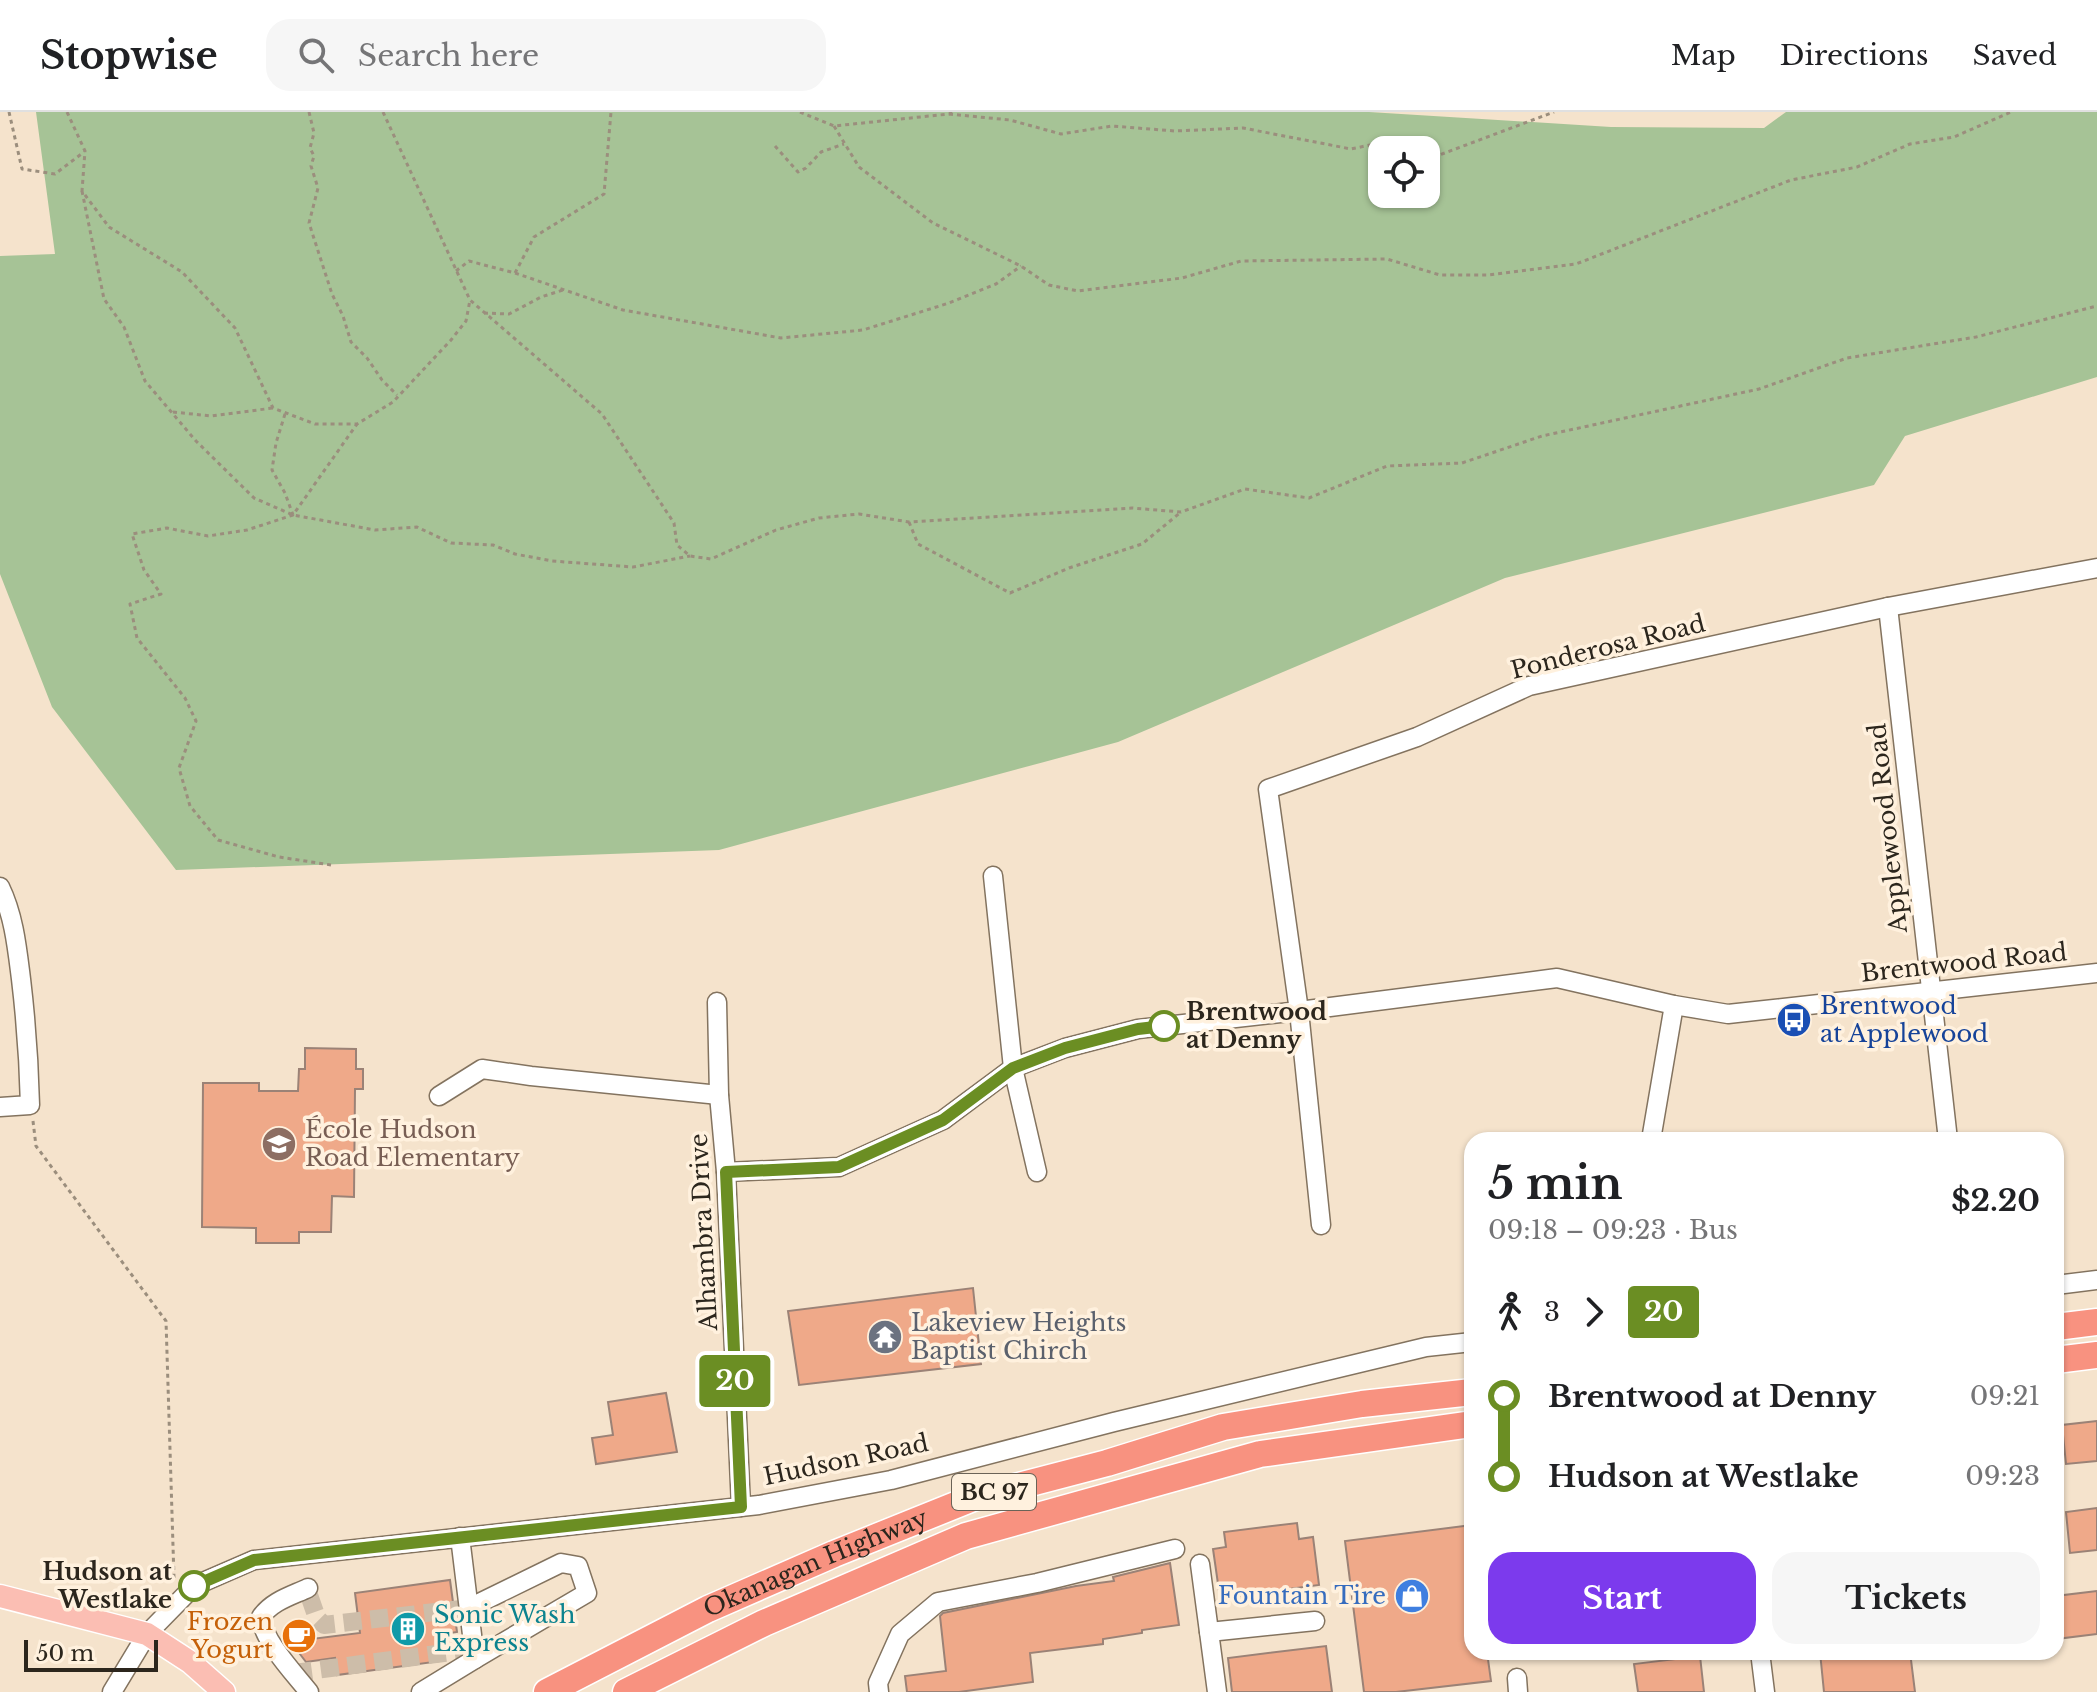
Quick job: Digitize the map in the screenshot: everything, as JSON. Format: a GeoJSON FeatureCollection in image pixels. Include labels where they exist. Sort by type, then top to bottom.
{"type":"FeatureCollection","features":[{"type":"Feature","properties":{"kind":"highway"},"geometry":{"type":"LineString","coordinates":[[2064,1326],[2097,1322]]}},
{"type":"Feature","properties":{"kind":"highway"},"geometry":{"type":"LineString","coordinates":[[2064,1359],[2097,1355]]}},
{"type":"Feature","properties":{"kind":"highway","name":"Okanagan Highway"},"geometry":{"type":"LineString","coordinates":[[547,1692],[708,1609],[973,1498],[1107,1463],[1223,1427],[1362,1404],[1464,1393]]}},
{"type":"Feature","properties":{"kind":"highway","name":"Okanagan Highway"},"geometry":{"type":"LineString","coordinates":[[626,1692],[764,1623],[966,1536],[1260,1454],[1464,1425]]}},
{"type":"Feature","properties":{"kind":"main road"},"geometry":{"type":"LineString","coordinates":[[0,1596],[147,1634],[190,1662],[224,1692]]}},
{"type":"Feature","properties":{"kind":"street","name":"Ponderosa Road"},"geometry":{"type":"LineString","coordinates":[[1299,1011],[1268,789],[1417,737],[1529,686],[1888,607],[2097,568]]}},
{"type":"Feature","properties":{"kind":"street","name":"Applewood Road"},"geometry":{"type":"LineString","coordinates":[[1888,607],[1947,1132]]}},
{"type":"Feature","properties":{"kind":"street"},"geometry":{"type":"LineString","coordinates":[[993,876],[1013,1068],[1037,1172]]}},
{"type":"Feature","properties":{"kind":"street"},"geometry":{"type":"LineString","coordinates":[[0,887],[8,903],[16,937],[24,1004],[30,1105],[0,1107]]}},
{"type":"Feature","properties":{"kind":"street","name":"Brentwood Road"},"geometry":{"type":"LineString","coordinates":[[726,1172],[839,1167],[943,1120],[1013,1068],[1065,1048],[1138,1029],[1557,978],[1728,1014],[2097,973]]}},
{"type":"Feature","properties":{"kind":"street","name":"Alhambra Drive"},"geometry":{"type":"LineString","coordinates":[[717,1002],[719,1095],[726,1172],[741,1507]]}},
{"type":"Feature","properties":{"kind":"street"},"geometry":{"type":"LineString","coordinates":[[1652,1132],[1674,1005]]}},
{"type":"Feature","properties":{"kind":"street"},"geometry":{"type":"LineString","coordinates":[[1299,1011],[1321,1225]]}},
{"type":"Feature","properties":{"kind":"street"},"geometry":{"type":"LineString","coordinates":[[439,1096],[482,1069],[719,1095]]}},
{"type":"Feature","properties":{"kind":"street"},"geometry":{"type":"LineString","coordinates":[[2064,1284],[2097,1280]]}},
{"type":"Feature","properties":{"kind":"street","name":"Hudson Road"},"geometry":{"type":"LineString","coordinates":[[112,1692],[147,1634],[194,1586],[254,1560],[741,1507],[891,1480],[1114,1422],[1426,1347],[1464,1343]]}},
{"type":"Feature","properties":{"kind":"street"},"geometry":{"type":"LineString","coordinates":[[460,1537],[475,1659]]}},
{"type":"Feature","properties":{"kind":"street"},"geometry":{"type":"LineString","coordinates":[[879,1692],[878,1683],[900,1634],[938,1602],[1037,1583],[1175,1549]]}},
{"type":"Feature","properties":{"kind":"street"},"geometry":{"type":"LineString","coordinates":[[421,1692],[587,1593],[578,1566],[561,1563],[469,1608]]}},
{"type":"Feature","properties":{"kind":"street"},"geometry":{"type":"LineString","coordinates":[[1200,1564],[1217,1692]]}},
{"type":"Feature","properties":{"kind":"street"},"geometry":{"type":"LineString","coordinates":[[308,1588],[267,1608],[261,1617],[262,1626],[279,1653],[309,1692]]}},
{"type":"Feature","properties":{"kind":"street"},"geometry":{"type":"LineString","coordinates":[[1209,1632],[1315,1621]]}},
{"type":"Feature","properties":{"kind":"street"},"geometry":{"type":"LineString","coordinates":[[1761,1660],[1765,1692]]}},
{"type":"Feature","properties":{"kind":"path"},"geometry":{"type":"LineString","coordinates":[[9,112],[22,169],[55,174],[85,151]]}},
{"type":"Feature","properties":{"kind":"path"},"geometry":{"type":"LineString","coordinates":[[67,112],[85,151],[82,191],[104,299],[124,327],[145,381],[196,441],[254,498],[293,515],[375,530],[417,527],[451,543],[493,545],[515,554],[552,561],[633,567],[690,556],[711,559],[776,530],[819,518],[859,514],[909,522],[1132,508],[1181,512]]}},
{"type":"Feature","properties":{"kind":"path"},"geometry":{"type":"LineString","coordinates":[[309,112],[314,133],[310,148],[314,156],[311,166],[318,188],[309,223],[319,255],[351,342],[398,396]]}},
{"type":"Feature","properties":{"kind":"path"},"geometry":{"type":"LineString","coordinates":[[383,112],[470,300],[602,414],[674,523],[677,545],[690,556]]}},
{"type":"Feature","properties":{"kind":"path"},"geometry":{"type":"LineString","coordinates":[[515,273],[534,237],[604,194],[611,112]]}},
{"type":"Feature","properties":{"kind":"path"},"geometry":{"type":"LineString","coordinates":[[800,112],[834,126],[951,113],[1010,120],[1061,134],[1112,126],[1175,131],[1243,128],[1351,149],[1368,145]]}},
{"type":"Feature","properties":{"kind":"path"},"geometry":{"type":"LineString","coordinates":[[1440,155],[1554,112]]}},
{"type":"Feature","properties":{"kind":"path"},"geometry":{"type":"LineString","coordinates":[[834,126],[859,167],[933,223],[1021,266],[1049,285],[1078,291],[1182,278],[1241,261],[1387,259],[1440,275],[1476,275],[1576,264],[1791,180],[1857,167],[1910,144],[1954,137],[2011,112]]}},
{"type":"Feature","properties":{"kind":"path"},"geometry":{"type":"LineString","coordinates":[[775,146],[798,172],[821,152],[844,144]]}},
{"type":"Feature","properties":{"kind":"path"},"geometry":{"type":"LineString","coordinates":[[82,191],[109,227],[182,272],[235,328],[273,408]]}},
{"type":"Feature","properties":{"kind":"path"},"geometry":{"type":"LineString","coordinates":[[456,271],[469,261],[515,273],[623,310],[781,338],[863,330],[949,303],[996,284],[1021,266]]}},
{"type":"Feature","properties":{"kind":"path"},"geometry":{"type":"LineString","coordinates":[[484,313],[509,314],[541,297],[565,290]]}},
{"type":"Feature","properties":{"kind":"path"},"geometry":{"type":"LineString","coordinates":[[331,865],[279,857],[218,840],[190,806],[179,768],[196,721],[185,698],[137,638],[130,604],[161,594],[144,570],[132,534],[167,528],[208,536],[247,530],[293,515],[357,424],[393,402],[466,321],[470,300]]}},
{"type":"Feature","properties":{"kind":"path"},"geometry":{"type":"LineString","coordinates":[[909,522],[918,544],[1010,593],[1069,568],[1142,544],[1181,512],[1245,489],[1309,498],[1387,466],[1462,463],[1542,436],[1759,389],[1847,358],[1976,337],[2097,306]]}},
{"type":"Feature","properties":{"kind":"path"},"geometry":{"type":"LineString","coordinates":[[171,411],[211,416],[273,408],[315,424],[357,424]]}},
{"type":"Feature","properties":{"kind":"path"},"geometry":{"type":"LineString","coordinates":[[286,413],[276,443],[272,470],[293,515]]}},
{"type":"Feature","properties":{"kind":"path"},"geometry":{"type":"LineString","coordinates":[[30,1105],[36,1146],[166,1321],[174,1578]]}},
{"type":"Feature","properties":{"kind":"green space"},"geometry":{"type":"Polygon","coordinates":[[[36,112],[1369,112],[1611,127],[1764,128],[1786,112],[2097,112],[2097,377],[1905,436],[1874,485],[1505,578],[1118,742],[719,850],[176,870],[52,707],[0,574],[0,256],[55,254],[36,112]]]}},
{"type":"Feature","properties":{"kind":"building","name":"École Hudson Road Elementary"},"geometry":{"type":"Polygon","coordinates":[[[305,1048],[356,1049],[356,1069],[363,1069],[363,1089],[355,1089],[354,1197],[332,1196],[331,1232],[299,1232],[299,1243],[256,1243],[256,1228],[202,1227],[203,1083],[259,1083],[259,1091],[298,1091],[299,1069],[305,1069],[305,1048]]]}},
{"type":"Feature","properties":{"kind":"building","name":"Lakeview Heights Baptist Chirch"},"geometry":{"type":"Polygon","coordinates":[[[973,1288],[981,1364],[799,1385],[788,1311],[973,1288]]]}},
{"type":"Feature","properties":{"kind":"building"},"geometry":{"type":"Polygon","coordinates":[[[666,1393],[677,1452],[596,1464],[592,1438],[613,1435],[608,1402],[666,1393]]]}},
{"type":"Feature","properties":{"kind":"building"},"geometry":{"type":"Polygon","coordinates":[[[2097,1421],[2097,1461],[2066,1464],[2064,1425],[2097,1421]]]}},
{"type":"Feature","properties":{"kind":"building"},"geometry":{"type":"Polygon","coordinates":[[[2097,1508],[2097,1550],[2070,1553],[2066,1512],[2097,1508]]]}},
{"type":"Feature","properties":{"kind":"building"},"geometry":{"type":"Polygon","coordinates":[[[1297,1523],[1299,1539],[1313,1537],[1319,1585],[1220,1598],[1213,1549],[1226,1547],[1224,1532],[1297,1523]]]}},
{"type":"Feature","properties":{"kind":"building","name":"Fountain Tire"},"geometry":{"type":"Polygon","coordinates":[[[1464,1526],[1464,1660],[1488,1660],[1491,1681],[1396,1692],[1364,1692],[1345,1541],[1464,1526]]]}},
{"type":"Feature","properties":{"kind":"building"},"geometry":{"type":"Polygon","coordinates":[[[1170,1563],[1179,1625],[1103,1639],[1103,1644],[1030,1653],[1033,1682],[959,1692],[907,1692],[905,1676],[946,1671],[940,1616],[943,1613],[1114,1581],[1113,1577],[1170,1563]]]}},
{"type":"Feature","properties":{"kind":"building","name":"Sonic Wash Express"},"geometry":{"type":"Polygon","coordinates":[[[450,1580],[457,1632],[437,1635],[441,1661],[337,1675],[335,1658],[306,1662],[287,1637],[302,1625],[312,1639],[360,1633],[355,1593],[450,1580]]]}},
{"type":"Feature","properties":{"kind":"building"},"geometry":{"type":"Polygon","coordinates":[[[2097,1591],[2097,1634],[2064,1638],[2064,1595],[2097,1591]]]}},
{"type":"Feature","properties":{"kind":"building"},"geometry":{"type":"Polygon","coordinates":[[[1326,1646],[1332,1692],[1232,1692],[1228,1658],[1326,1646]]]}},
{"type":"Feature","properties":{"kind":"building"},"geometry":{"type":"Polygon","coordinates":[[[1700,1660],[1704,1692],[1638,1692],[1634,1664],[1700,1660]]]}},
{"type":"Feature","properties":{"kind":"building"},"geometry":{"type":"Polygon","coordinates":[[[1821,1660],[1911,1660],[1915,1692],[1824,1692],[1821,1660]]]}},
{"type":"Feature","properties":{"kind":"tunnel"},"geometry":{"type":"LineString","coordinates":[[309,1595],[317,1618],[324,1625],[469,1608]]}},
{"type":"Feature","properties":{"kind":"tunnel"},"geometry":{"type":"LineString","coordinates":[[294,1673],[474,1649]]}},
{"type":"Feature","properties":{"kind":"bus line","name":"20"},"geometry":{"type":"LineString","coordinates":[[194,1586],[254,1560],[741,1507],[726,1172],[839,1167],[943,1120],[1013,1068],[1065,1048],[1138,1029],[1164,1026]]}},
{"type":"Feature","properties":{"kind":"place","name":"Brentwood at Applewood"},"geometry":{"type":"Point","coordinates":[1794,1020]}},
{"type":"Feature","properties":{"kind":"place","name":"Brentwood at Denny"},"geometry":{"type":"Point","coordinates":[1164,1026]}},
{"type":"Feature","properties":{"kind":"place","name":"École Hudson Road Elementary"},"geometry":{"type":"Point","coordinates":[279,1144]}},
{"type":"Feature","properties":{"kind":"place","name":"Lakeview Heights Baptist Chirch"},"geometry":{"type":"Point","coordinates":[885,1337]}},
{"type":"Feature","properties":{"kind":"place","name":"Hudson at Westlake"},"geometry":{"type":"Point","coordinates":[194,1586]}},
{"type":"Feature","properties":{"kind":"place","name":"Fountain Tire"},"geometry":{"type":"Point","coordinates":[1412,1596]}},
{"type":"Feature","properties":{"kind":"place","name":"Sonic Wash Express"},"geometry":{"type":"Point","coordinates":[408,1629]}},
{"type":"Feature","properties":{"kind":"place","name":"Frozen Yogurt"},"geometry":{"type":"Point","coordinates":[299,1636]}}]}
